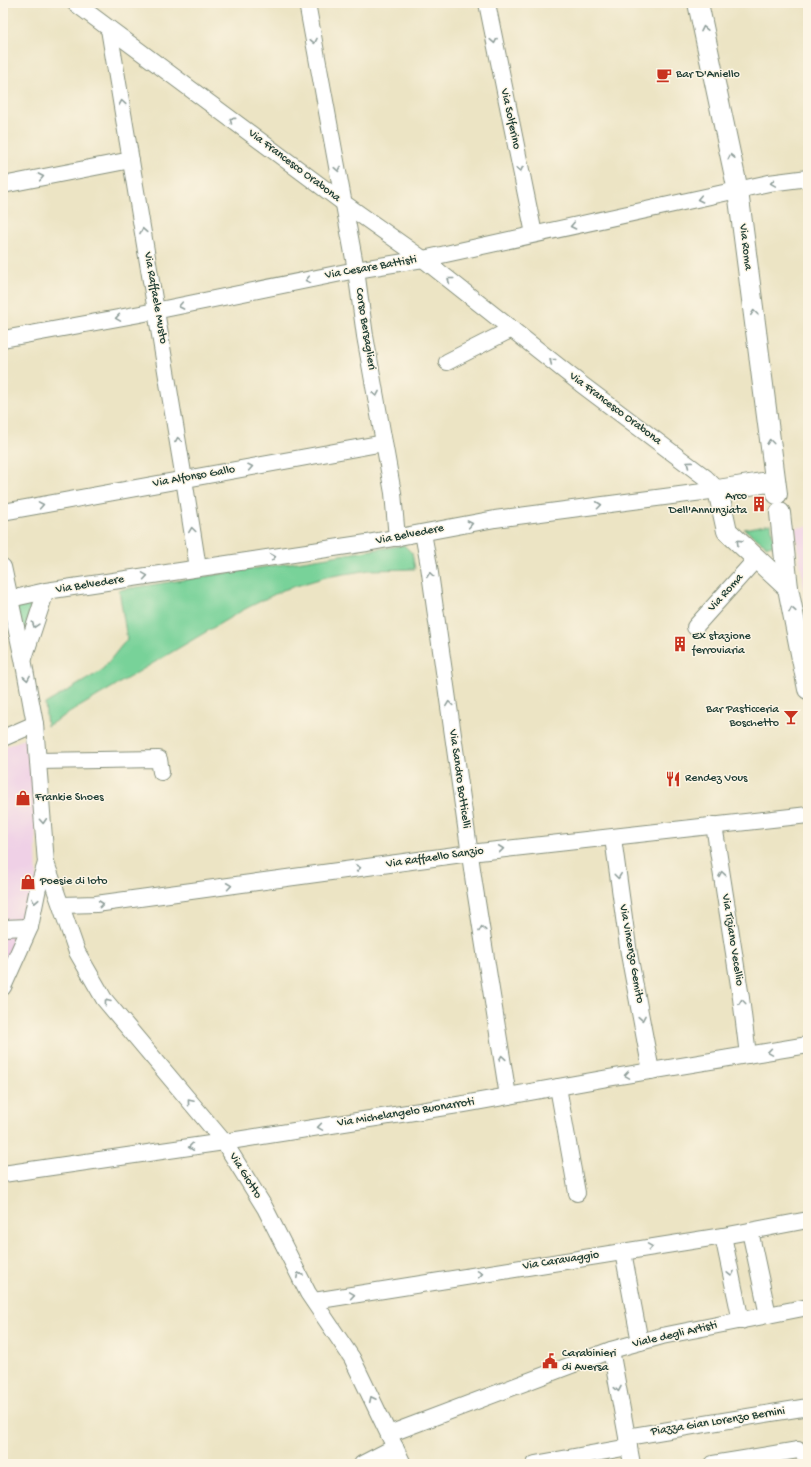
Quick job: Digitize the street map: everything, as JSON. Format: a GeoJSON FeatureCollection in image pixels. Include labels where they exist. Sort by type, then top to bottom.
{"type":"FeatureCollection","features":[{"type":"Feature","properties":{"kind":"street","name":"Via Francesco Orabona"},"geometry":{"type":"LineString","coordinates":[[76,3],[345,204],[423,259],[706,478],[718,490]]}},
{"type":"Feature","properties":{"kind":"street","name":"Corso Bersaglieri"},"geometry":{"type":"LineString","coordinates":[[307,3],[345,204],[393,493],[397,538]]}},
{"type":"Feature","properties":{"kind":"street","name":"Via Solferino"},"geometry":{"type":"LineString","coordinates":[[487,3],[534,234]]}},
{"type":"Feature","properties":{"kind":"street","name":"Via Roma"},"geometry":{"type":"LineString","coordinates":[[698,3],[738,191],[788,588],[808,689]]}},
{"type":"Feature","properties":{"kind":"street","name":"Via Raffaele Musto"},"geometry":{"type":"LineString","coordinates":[[110,28],[198,568]]}},
{"type":"Feature","properties":{"kind":"street"},"geometry":{"type":"LineString","coordinates":[[3,185],[131,160]]}},
{"type":"Feature","properties":{"kind":"street","name":"Via Cesare Battisti"},"geometry":{"type":"LineString","coordinates":[[3,339],[157,311],[356,270],[423,259],[769,184],[808,178]]}},
{"type":"Feature","properties":{"kind":"street"},"geometry":{"type":"LineString","coordinates":[[447,362],[512,329]]}},
{"type":"Feature","properties":{"kind":"street","name":"Via Alfonso Gallo"},"geometry":{"type":"LineString","coordinates":[[3,512],[384,443]]}},
{"type":"Feature","properties":{"kind":"street"},"geometry":{"type":"LineString","coordinates":[[718,490],[726,531],[788,588]]}},
{"type":"Feature","properties":{"kind":"street","name":"Via Belvedere"},"geometry":{"type":"LineString","coordinates":[[46,863],[35,724],[10,599],[46,591],[397,538],[495,519],[718,490],[777,496]]}},
{"type":"Feature","properties":{"kind":"street","name":"Via Sandro Botticelli"},"geometry":{"type":"LineString","coordinates":[[423,533],[470,853],[508,1096]]}},
{"type":"Feature","properties":{"kind":"street","name":"Via Roma"},"geometry":{"type":"LineString","coordinates":[[695,627],[756,559]]}},
{"type":"Feature","properties":{"kind":"street"},"geometry":{"type":"LineString","coordinates":[[3,567],[10,599]]}},
{"type":"Feature","properties":{"kind":"street","name":"Via Belvedere"},"geometry":{"type":"LineString","coordinates":[[23,659],[46,591]]}},
{"type":"Feature","properties":{"kind":"street"},"geometry":{"type":"LineString","coordinates":[[3,738],[35,724]]}},
{"type":"Feature","properties":{"kind":"street"},"geometry":{"type":"LineString","coordinates":[[38,761],[159,759],[161,772]]}},
{"type":"Feature","properties":{"kind":"street","name":"Via Raffaello Sanzio"},"geometry":{"type":"LineString","coordinates":[[62,905],[96,904],[470,853],[808,815]]}},
{"type":"Feature","properties":{"kind":"street","name":"Via Tiziano Vecellio"},"geometry":{"type":"LineString","coordinates":[[714,825],[741,998],[748,1055]]}},
{"type":"Feature","properties":{"kind":"street","name":"Via Vincenzo Gemito"},"geometry":{"type":"LineString","coordinates":[[613,838],[629,954],[651,1071]]}},
{"type":"Feature","properties":{"kind":"street"},"geometry":{"type":"LineString","coordinates":[[3,987],[30,927],[38,888],[46,863]]}},
{"type":"Feature","properties":{"kind":"street","name":"Via Giotto"},"geometry":{"type":"LineString","coordinates":[[46,863],[53,886],[62,905],[77,952],[104,999],[224,1142],[265,1208],[314,1301],[352,1358],[403,1464]]}},
{"type":"Feature","properties":{"kind":"street"},"geometry":{"type":"LineString","coordinates":[[3,928],[30,927]]}},
{"type":"Feature","properties":{"kind":"street","name":"Via Michelangelo Buonarroti"},"geometry":{"type":"LineString","coordinates":[[3,1174],[224,1142],[808,1045]]}},
{"type":"Feature","properties":{"kind":"street"},"geometry":{"type":"LineString","coordinates":[[558,1087],[577,1193]]}},
{"type":"Feature","properties":{"kind":"street","name":"Via Caravaggio"},"geometry":{"type":"LineString","coordinates":[[314,1301],[723,1236],[808,1220]]}},
{"type":"Feature","properties":{"kind":"street"},"geometry":{"type":"LineString","coordinates":[[750,1231],[768,1315]]}},
{"type":"Feature","properties":{"kind":"street"},"geometry":{"type":"LineString","coordinates":[[723,1236],[740,1321]]}},
{"type":"Feature","properties":{"kind":"street"},"geometry":{"type":"LineString","coordinates":[[623,1252],[640,1342]]}},
{"type":"Feature","properties":{"kind":"street","name":"Viale degli Artisti"},"geometry":{"type":"LineString","coordinates":[[362,1464],[392,1440],[611,1350],[662,1336],[808,1307]]}},
{"type":"Feature","properties":{"kind":"street"},"geometry":{"type":"LineString","coordinates":[[611,1350],[632,1464]]}},
{"type":"Feature","properties":{"kind":"street","name":"Piazza Gian Lorenzo Bernini"},"geometry":{"type":"LineString","coordinates":[[535,1464],[628,1442],[808,1407]]}},
{"type":"Feature","properties":{"kind":"street"},"geometry":{"type":"LineString","coordinates":[[719,1464],[798,1450],[808,1456]]}},
{"type":"Feature","properties":{"kind":"shaded area"},"geometry":{"type":"Polygon","coordinates":[[[808,526],[808,616],[795,528],[808,526]]]}},
{"type":"Feature","properties":{"kind":"shaded area"},"geometry":{"type":"Polygon","coordinates":[[[33,736],[37,884],[3,977],[3,747],[33,736]]]}},
{"type":"Feature","properties":{"kind":"green space"},"geometry":{"type":"Polygon","coordinates":[[[771,524],[774,545],[767,546],[744,529],[771,524]]]}},
{"type":"Feature","properties":{"kind":"green space"},"geometry":{"type":"Polygon","coordinates":[[[404,545],[412,553],[415,569],[369,570],[326,577],[283,590],[243,610],[47,726],[45,704],[101,671],[127,639],[119,590],[404,545]]]}},
{"type":"Feature","properties":{"kind":"green space"},"geometry":{"type":"Polygon","coordinates":[[[32,600],[23,640],[13,604],[32,600]]]}},
{"type":"Feature","properties":{"kind":"place","name":"Bar D'Aniello"},"geometry":{"type":"Point","coordinates":[664,75]}},
{"type":"Feature","properties":{"kind":"place","name":"Arco Dell'Annunziata"},"geometry":{"type":"Point","coordinates":[759,504]}},
{"type":"Feature","properties":{"kind":"place","name":"Ex stazione ferroviaria"},"geometry":{"type":"Point","coordinates":[680,644]}},
{"type":"Feature","properties":{"kind":"place","name":"Bar Pasticceria Boschetto"},"geometry":{"type":"Point","coordinates":[791,717]}},
{"type":"Feature","properties":{"kind":"place","name":"Rendez Vous"},"geometry":{"type":"Point","coordinates":[673,779]}},
{"type":"Feature","properties":{"kind":"place","name":"Frankie Shoes"},"geometry":{"type":"Point","coordinates":[23,798]}},
{"type":"Feature","properties":{"kind":"place","name":"Poesie di loto"},"geometry":{"type":"Point","coordinates":[28,882]}},
{"type":"Feature","properties":{"kind":"place","name":"Carabinieri di Aversa"},"geometry":{"type":"Point","coordinates":[550,1361]}}]}
